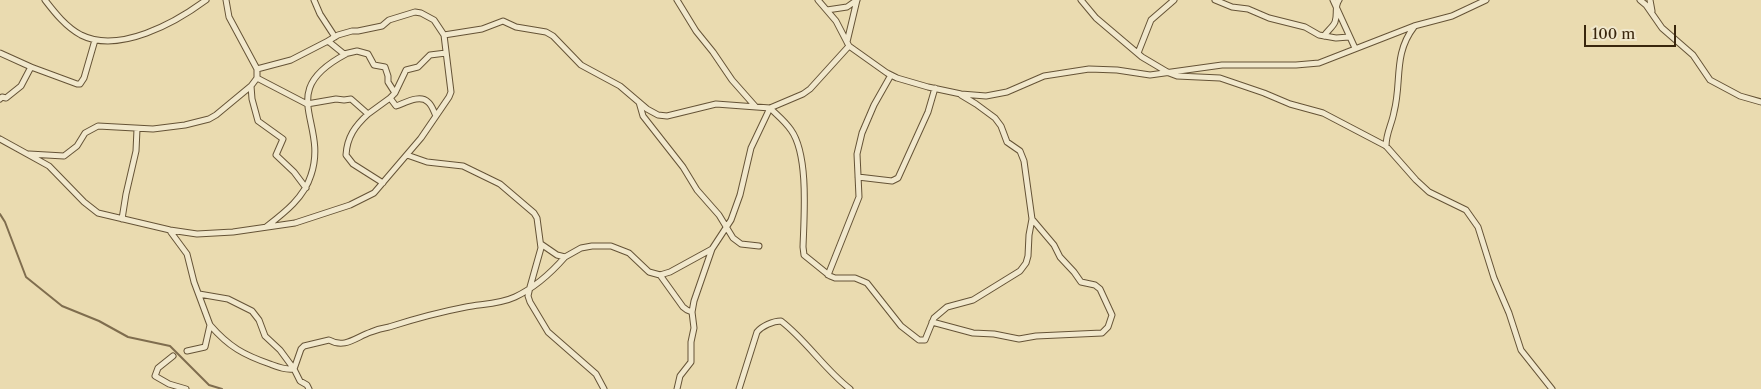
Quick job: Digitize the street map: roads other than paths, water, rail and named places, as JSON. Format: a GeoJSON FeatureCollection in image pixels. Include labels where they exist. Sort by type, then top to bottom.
{"type":"FeatureCollection","features":[{"type":"Feature","properties":{"kind":"street"},"geometry":{"type":"LineString","coordinates":[[45,0],[67,25],[79,34],[95,40],[118,41],[152,30],[183,16],[206,0]]}},
{"type":"Feature","properties":{"kind":"street"},"geometry":{"type":"LineString","coordinates":[[28,154],[64,156],[80,143],[85,133],[98,126],[137,129],[185,125],[216,115],[251,86],[257,78],[257,69],[229,17],[226,0]]}},
{"type":"Feature","properties":{"kind":"street"},"geometry":{"type":"LineString","coordinates":[[314,0],[320,14],[335,37]]}},
{"type":"Feature","properties":{"kind":"street"},"geometry":{"type":"LineString","coordinates":[[677,0],[696,31],[732,80],[756,106]]}},
{"type":"Feature","properties":{"kind":"street"},"geometry":{"type":"LineString","coordinates":[[818,0],[836,21],[848,44],[891,75],[958,93],[991,96],[1013,90],[1044,76],[1089,69],[1117,70],[1150,75],[1222,65],[1309,65],[1329,60],[1414,26],[1452,16],[1486,0]]}},
{"type":"Feature","properties":{"kind":"street"},"geometry":{"type":"LineString","coordinates":[[444,35],[482,29],[503,21],[516,27],[546,32],[556,38],[581,65],[601,78],[617,84],[647,110],[662,116],[716,104],[770,108],[803,94],[810,89],[848,44],[857,0]]}},
{"type":"Feature","properties":{"kind":"street"},"geometry":{"type":"LineString","coordinates":[[827,10],[847,7],[857,0]]}},
{"type":"Feature","properties":{"kind":"street"},"geometry":{"type":"LineString","coordinates":[[1080,0],[1096,18],[1138,53],[1168,74],[1217,78],[1242,85],[1290,104],[1323,113],[1386,146],[1429,192],[1462,207],[1470,214],[1478,227],[1494,278],[1509,313],[1521,350],[1552,389]]}},
{"type":"Feature","properties":{"kind":"street"},"geometry":{"type":"LineString","coordinates":[[1138,53],[1151,20],[1174,0]]}},
{"type":"Feature","properties":{"kind":"street"},"geometry":{"type":"LineString","coordinates":[[1215,0],[1232,7],[1248,9],[1269,18],[1305,27],[1324,36],[1349,37]]}},
{"type":"Feature","properties":{"kind":"street"},"geometry":{"type":"LineString","coordinates":[[1334,3],[1338,0]]}},
{"type":"Feature","properties":{"kind":"street"},"geometry":{"type":"LineString","coordinates":[[1640,0],[1670,35],[1693,55],[1710,80],[1740,96],[1761,102]]}},
{"type":"Feature","properties":{"kind":"street"},"geometry":{"type":"LineString","coordinates":[[1650,0],[1652,14]]}},
{"type":"Feature","properties":{"kind":"street"},"geometry":{"type":"LineString","coordinates":[[1324,36],[1336,20],[1334,3]]}},
{"type":"Feature","properties":{"kind":"street"},"geometry":{"type":"LineString","coordinates":[[1334,3],[1355,48]]}},
{"type":"Feature","properties":{"kind":"street"},"geometry":{"type":"LineString","coordinates":[[0,139],[49,166],[84,202],[98,213],[170,230],[212,234],[263,229],[295,223],[350,205],[369,196],[407,155],[451,92],[444,35],[434,20],[422,13],[415,12],[389,20],[382,26],[352,31],[335,37],[291,60],[257,69]]}},
{"type":"Feature","properties":{"kind":"street"},"geometry":{"type":"LineString","coordinates":[[1386,146],[1388,129],[1394,113],[1403,44],[1414,26]]}},
{"type":"Feature","properties":{"kind":"street"},"geometry":{"type":"LineString","coordinates":[[0,53],[31,67],[80,84],[92,56],[95,40]]}},
{"type":"Feature","properties":{"kind":"street"},"geometry":{"type":"LineString","coordinates":[[328,41],[346,54]]}},
{"type":"Feature","properties":{"kind":"street"},"geometry":{"type":"LineString","coordinates":[[263,229],[296,201],[306,188],[312,174],[314,140],[306,99],[310,86],[318,73],[330,62],[346,54],[355,51],[368,54],[374,65],[385,68],[388,82],[395,93]]}},
{"type":"Feature","properties":{"kind":"street"},"geometry":{"type":"LineString","coordinates":[[383,183],[353,164],[346,156],[353,129],[368,114],[395,93],[406,70],[418,67],[432,54],[446,53]]}},
{"type":"Feature","properties":{"kind":"street"},"geometry":{"type":"LineString","coordinates":[[0,99],[2,97],[6,98],[20,87],[31,67]]}},
{"type":"Feature","properties":{"kind":"street"},"geometry":{"type":"LineString","coordinates":[[828,275],[859,197],[857,154],[862,133],[874,105],[891,75]]}},
{"type":"Feature","properties":{"kind":"street"},"geometry":{"type":"LineString","coordinates":[[257,78],[307,104],[336,99],[351,99],[368,114]]}},
{"type":"Feature","properties":{"kind":"street"},"geometry":{"type":"LineString","coordinates":[[251,86],[258,122],[284,140],[276,156],[294,172],[306,188]]}},
{"type":"Feature","properties":{"kind":"street"},"geometry":{"type":"LineString","coordinates":[[858,177],[892,181],[898,178],[928,112],[935,88]]}},
{"type":"Feature","properties":{"kind":"street"},"geometry":{"type":"LineString","coordinates":[[770,108],[792,130],[800,153],[804,195],[804,255],[828,275],[835,278],[855,278],[867,283],[902,326],[919,340],[925,340],[932,322],[938,314],[947,307],[973,300],[1020,271],[1028,256],[1028,234],[1032,219],[1024,161],[1020,152],[1007,142],[999,123],[976,104],[958,93]]}},
{"type":"Feature","properties":{"kind":"street"},"geometry":{"type":"LineString","coordinates":[[390,98],[396,106],[410,100],[427,100],[436,116]]}},
{"type":"Feature","properties":{"kind":"street"},"geometry":{"type":"LineString","coordinates":[[639,102],[642,116],[683,167],[695,188],[719,215],[734,240],[739,243],[760,246]]}},
{"type":"Feature","properties":{"kind":"street"},"geometry":{"type":"LineString","coordinates":[[676,389],[680,376],[692,362],[691,342],[694,325],[692,312],[701,278],[712,249],[735,210],[751,148],[770,108]]}},
{"type":"Feature","properties":{"kind":"street"},"geometry":{"type":"LineString","coordinates":[[122,219],[136,151],[137,129]]}},
{"type":"Feature","properties":{"kind":"street"},"geometry":{"type":"LineString","coordinates":[[407,155],[430,162],[461,165],[500,184],[527,205],[536,215],[541,244],[528,296],[530,302],[548,332],[590,368],[604,389]]}},
{"type":"Feature","properties":{"kind":"street"},"geometry":{"type":"LineString","coordinates":[[932,322],[973,333],[994,334],[1019,339],[1036,336],[1102,333],[1106,331],[1112,314],[1100,289],[1095,285],[1081,282],[1032,219]]}},
{"type":"Feature","properties":{"kind":"street"},"geometry":{"type":"LineString","coordinates":[[170,230],[187,254],[210,325],[244,355],[286,369],[294,369]]}},
{"type":"Feature","properties":{"kind":"street"},"geometry":{"type":"LineString","coordinates":[[541,244],[557,255],[565,257]]}},
{"type":"Feature","properties":{"kind":"street"},"geometry":{"type":"LineString","coordinates":[[294,369],[301,349],[304,346],[329,340],[340,344],[362,338],[368,333],[394,325],[466,307],[507,300],[550,273],[565,257],[581,248],[611,246],[629,252],[649,272],[660,275],[670,272],[712,249]]}},
{"type":"Feature","properties":{"kind":"street"},"geometry":{"type":"LineString","coordinates":[[660,275],[683,307],[692,312]]}},
{"type":"Feature","properties":{"kind":"street"},"geometry":{"type":"LineString","coordinates":[[199,294],[228,299],[252,311],[259,320],[265,336],[280,350],[300,381],[309,389]]}},
{"type":"Feature","properties":{"kind":"street"},"geometry":{"type":"LineString","coordinates":[[739,389],[757,332],[760,328],[776,321],[781,321],[806,343],[834,377],[850,389]]}},
{"type":"Feature","properties":{"kind":"street"},"geometry":{"type":"LineString","coordinates":[[187,352],[206,347],[210,325]]}},
{"type":"Feature","properties":{"kind":"street"},"geometry":{"type":"LineString","coordinates":[[173,356],[158,368],[155,376],[169,384],[186,389]]}},
{"type":"Feature","properties":{"kind":"waterway"},"geometry":{"type":"LineString","coordinates":[[0,214],[5,222],[26,277],[62,306],[99,321],[128,337],[170,346],[209,385],[222,389]]}}]}
